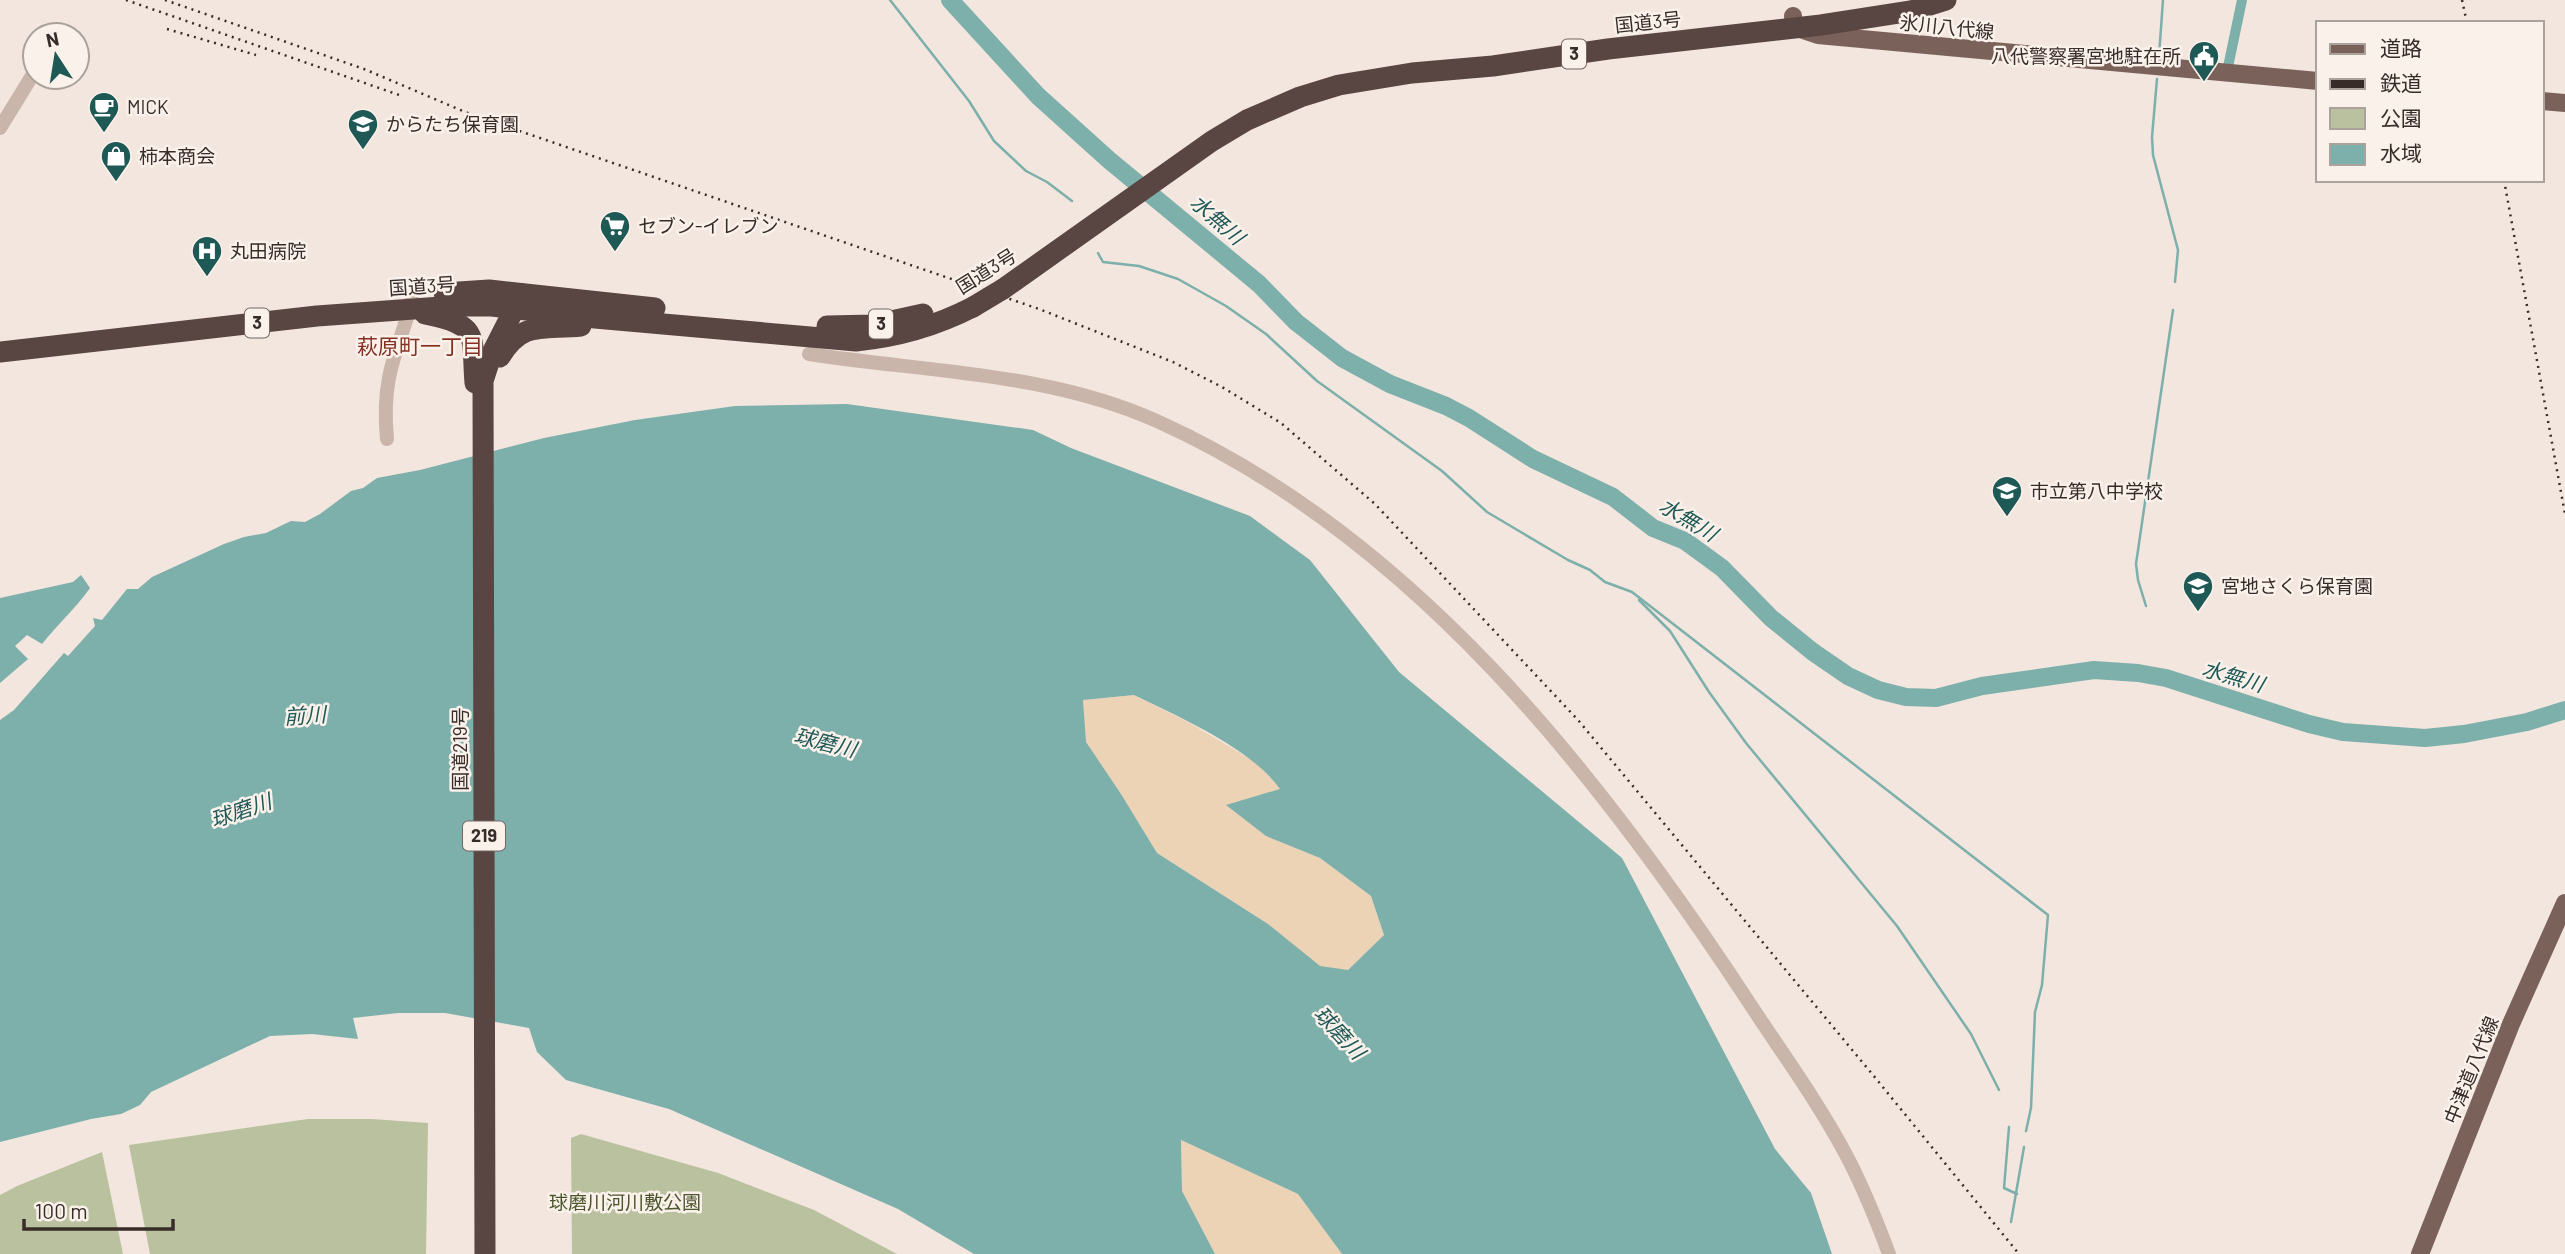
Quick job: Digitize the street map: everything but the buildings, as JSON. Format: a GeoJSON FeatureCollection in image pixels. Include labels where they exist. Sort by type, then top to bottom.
{"type":"FeatureCollection","features":[{"type":"Feature","properties":{"kind":"highway","name":"国道3号"},"geometry":{"type":"LineString","coordinates":[[1832,24],[1891,0]]}},
{"type":"Feature","properties":{"kind":"highway","name":"国道3号"},"geometry":{"type":"LineString","coordinates":[[0,352],[317,316],[411,304],[489,290],[518,301],[635,320],[856,341],[890,338],[923,330],[996,286],[1202,140],[1245,106],[1296,85],[1331,74],[1378,65],[1793,22],[1832,24],[1911,11],[1946,0]]}},
{"type":"Feature","properties":{"kind":"highway","name":"国道3号"},"geometry":{"type":"LineString","coordinates":[[518,301],[840,327],[873,325],[965,304]]}},
{"type":"Feature","properties":{"kind":"highway","name":"国道219号"},"geometry":{"type":"LineString","coordinates":[[485,1254],[483,381],[492,353],[518,301]]}},
{"type":"Feature","properties":{"kind":"highway","name":"国道3号"},"geometry":{"type":"LineString","coordinates":[[0,343],[411,304]]}},
{"type":"Feature","properties":{"kind":"highway"},"geometry":{"type":"LineString","coordinates":[[411,304],[460,324],[470,333],[476,358],[475,381],[482,411]]}},
{"type":"Feature","properties":{"kind":"highway"},"geometry":{"type":"LineString","coordinates":[[483,381],[495,368],[508,344],[531,328],[564,328],[635,320]]}},
{"type":"Feature","properties":{"kind":"main road","name":"氷川八代線"},"geometry":{"type":"LineString","coordinates":[[1832,24],[2316,81]]}},
{"type":"Feature","properties":{"kind":"main road"},"geometry":{"type":"LineString","coordinates":[[2544,101],[2565,103]]}},
{"type":"Feature","properties":{"kind":"main road","name":"中津道八代線"},"geometry":{"type":"LineString","coordinates":[[2420,1254],[2511,1024],[2565,903]]}},
{"type":"Feature","properties":{"kind":"street"},"geometry":{"type":"LineString","coordinates":[[0,128],[23,91]]}},
{"type":"Feature","properties":{"kind":"street"},"geometry":{"type":"LineString","coordinates":[[387,439],[386,403],[389,378],[411,304]]}},
{"type":"Feature","properties":{"kind":"street"},"geometry":{"type":"LineString","coordinates":[[809,354],[1006,379],[1107,403],[1157,421],[1289,492],[1378,561],[1425,602],[1547,730],[1653,865],[1728,971],[1822,1114],[1845,1152],[1889,1254]]}},
{"type":"Feature","properties":{"kind":"green space"},"geometry":{"type":"Polygon","coordinates":[[[308,1119],[372,1119],[428,1123],[426,1254],[150,1254],[129,1145],[308,1119]]]}},
{"type":"Feature","properties":{"kind":"green space","name":"球磨川河川敷公園"},"geometry":{"type":"Polygon","coordinates":[[[581,1134],[718,1173],[814,1210],[897,1254],[572,1254],[571,1138],[581,1134]]]}},
{"type":"Feature","properties":{"kind":"green space"},"geometry":{"type":"Polygon","coordinates":[[[102,1152],[123,1254],[0,1254],[0,1195],[102,1152]]]}},
{"type":"Feature","properties":{"kind":"sand"},"geometry":{"type":"Polygon","coordinates":[[[1134,695],[1188,722],[1257,763],[1281,789],[1227,805],[1266,836],[1320,858],[1371,896],[1384,935],[1348,970],[1320,967],[1268,924],[1157,853],[1085,742],[1083,700],[1134,695]]]}},
{"type":"Feature","properties":{"kind":"sand"},"geometry":{"type":"Polygon","coordinates":[[[1181,1140],[1298,1194],[1342,1254],[1215,1254],[1182,1191],[1181,1140]]]}},
{"type":"Feature","properties":{"kind":"water"},"geometry":{"type":"Polygon","coordinates":[[[847,404],[1033,430],[1071,448],[1250,516],[1310,560],[1399,672],[1622,858],[1775,1149],[1811,1193],[1832,1254],[1342,1254],[1298,1194],[1181,1140],[1182,1191],[1215,1254],[974,1254],[898,1209],[669,1109],[566,1080],[537,1052],[529,1028],[445,1013],[398,1013],[353,1018],[358,1039],[312,1034],[270,1036],[151,1092],[140,1105],[121,1114],[0,1142],[0,720],[14,710],[64,653],[68,656],[95,626],[93,618],[102,620],[127,589],[138,589],[152,577],[224,544],[266,533],[291,521],[305,522],[351,491],[363,488],[377,478],[420,470],[544,438],[635,420],[735,406],[847,404]],[[1134,695],[1083,700],[1086,742],[1157,853],[1268,924],[1320,966],[1348,970],[1384,935],[1371,896],[1320,858],[1266,836],[1226,805],[1280,789],[1251,760],[1213,735],[1134,695]]]}},
{"type":"Feature","properties":{"kind":"water"},"geometry":{"type":"Polygon","coordinates":[[[81,575],[90,588],[42,644],[27,635],[15,646],[28,659],[0,683],[0,598],[73,582],[81,575]]]}},
{"type":"Feature","properties":{"kind":"waterway"},"geometry":{"type":"LineString","coordinates":[[890,0],[969,101],[994,141],[1026,171],[1047,182],[1072,201]]}},
{"type":"Feature","properties":{"kind":"waterway","name":"水無川"},"geometry":{"type":"LineString","coordinates":[[950,0],[1038,96],[1109,160],[1259,284],[1296,322],[1342,358],[1390,384],[1469,418],[1533,459],[1613,497],[1653,528],[1685,541],[1722,568],[1771,618],[1813,652],[1848,676],[1878,690],[1906,697],[1936,698],[1982,686],[2094,670],[2138,673],[2166,678],[2309,724],[2343,732],[2425,738],[2527,722],[2565,710]]}},
{"type":"Feature","properties":{"kind":"waterway"},"geometry":{"type":"LineString","coordinates":[[2159,56],[2163,0]]}},
{"type":"Feature","properties":{"kind":"waterway"},"geometry":{"type":"LineString","coordinates":[[2228,67],[2242,0]]}},
{"type":"Feature","properties":{"kind":"waterway"},"geometry":{"type":"LineString","coordinates":[[2157,79],[2153,155],[2178,250],[2175,282]]}},
{"type":"Feature","properties":{"kind":"waterway"},"geometry":{"type":"LineString","coordinates":[[1098,253],[1103,262],[1139,266],[1178,279],[1226,306],[1266,334],[1317,381],[1442,471],[1487,512],[1590,570],[1605,582],[1632,592],[2048,915],[2042,985],[2035,1012],[2031,1108],[2026,1131]]}},
{"type":"Feature","properties":{"kind":"waterway"},"geometry":{"type":"LineString","coordinates":[[2146,606],[2136,564],[2173,310]]}},
{"type":"Feature","properties":{"kind":"waterway"},"geometry":{"type":"LineString","coordinates":[[1639,600],[1670,631],[1746,743],[1897,926],[1971,1034],[1999,1090]]}},
{"type":"Feature","properties":{"kind":"waterway","name":"水無川"},"geometry":{"type":"LineString","coordinates":[[2138,673],[2139,666]]}},
{"type":"Feature","properties":{"kind":"waterway"},"geometry":{"type":"LineString","coordinates":[[2009,1127],[2004,1188],[2017,1194]]}},
{"type":"Feature","properties":{"kind":"waterway"},"geometry":{"type":"LineString","coordinates":[[2011,1222],[2024,1147]]}},
{"type":"Feature","properties":{"kind":"railway"},"geometry":{"type":"LineString","coordinates":[[126,0],[402,96]]}},
{"type":"Feature","properties":{"kind":"railway"},"geometry":{"type":"LineString","coordinates":[[165,0],[364,69],[470,114],[1039,309],[1173,362],[1222,387],[1281,423],[1375,504],[1578,720],[2019,1254]]}},
{"type":"Feature","properties":{"kind":"railway"},"geometry":{"type":"LineString","coordinates":[[2462,0],[2467,21]]}},
{"type":"Feature","properties":{"kind":"railway"},"geometry":{"type":"LineString","coordinates":[[167,29],[256,55]]}},
{"type":"Feature","properties":{"kind":"railway"},"geometry":{"type":"LineString","coordinates":[[2504,182],[2565,514]]}},
{"type":"Feature","properties":{"kind":"place","name":"八代警察署宮地駐在所"},"geometry":{"type":"Point","coordinates":[2204,83]}},
{"type":"Feature","properties":{"kind":"place","name":"MICK"},"geometry":{"type":"Point","coordinates":[104,134]}},
{"type":"Feature","properties":{"kind":"place","name":"からたち保育園"},"geometry":{"type":"Point","coordinates":[363,151]}},
{"type":"Feature","properties":{"kind":"place","name":"柿本商会"},"geometry":{"type":"Point","coordinates":[116,183]}},
{"type":"Feature","properties":{"kind":"place","name":"セブン-イレブン"},"geometry":{"type":"Point","coordinates":[615,253]}},
{"type":"Feature","properties":{"kind":"place","name":"丸田病院"},"geometry":{"type":"Point","coordinates":[207,278]}},
{"type":"Feature","properties":{"kind":"place","name":"市立第八中学校"},"geometry":{"type":"Point","coordinates":[2007,518]}},
{"type":"Feature","properties":{"kind":"place","name":"宮地さくら保育園"},"geometry":{"type":"Point","coordinates":[2198,613]}},
{"type":"Feature","properties":{"kind":"district","name":"萩原町一丁目"},"geometry":{"type":"Point","coordinates":[420,347]}},
{"type":"Feature","properties":{"kind":"water label","name":"前川"},"geometry":{"type":"Point","coordinates":[305,716]}},
{"type":"Feature","properties":{"kind":"water label","name":"球磨川"},"geometry":{"type":"Point","coordinates":[825,743]}},
{"type":"Feature","properties":{"kind":"water label","name":"球磨川"},"geometry":{"type":"Point","coordinates":[241,811]}},
{"type":"Feature","properties":{"kind":"water label","name":"球磨川"},"geometry":{"type":"Point","coordinates":[1339,1033]}}]}
